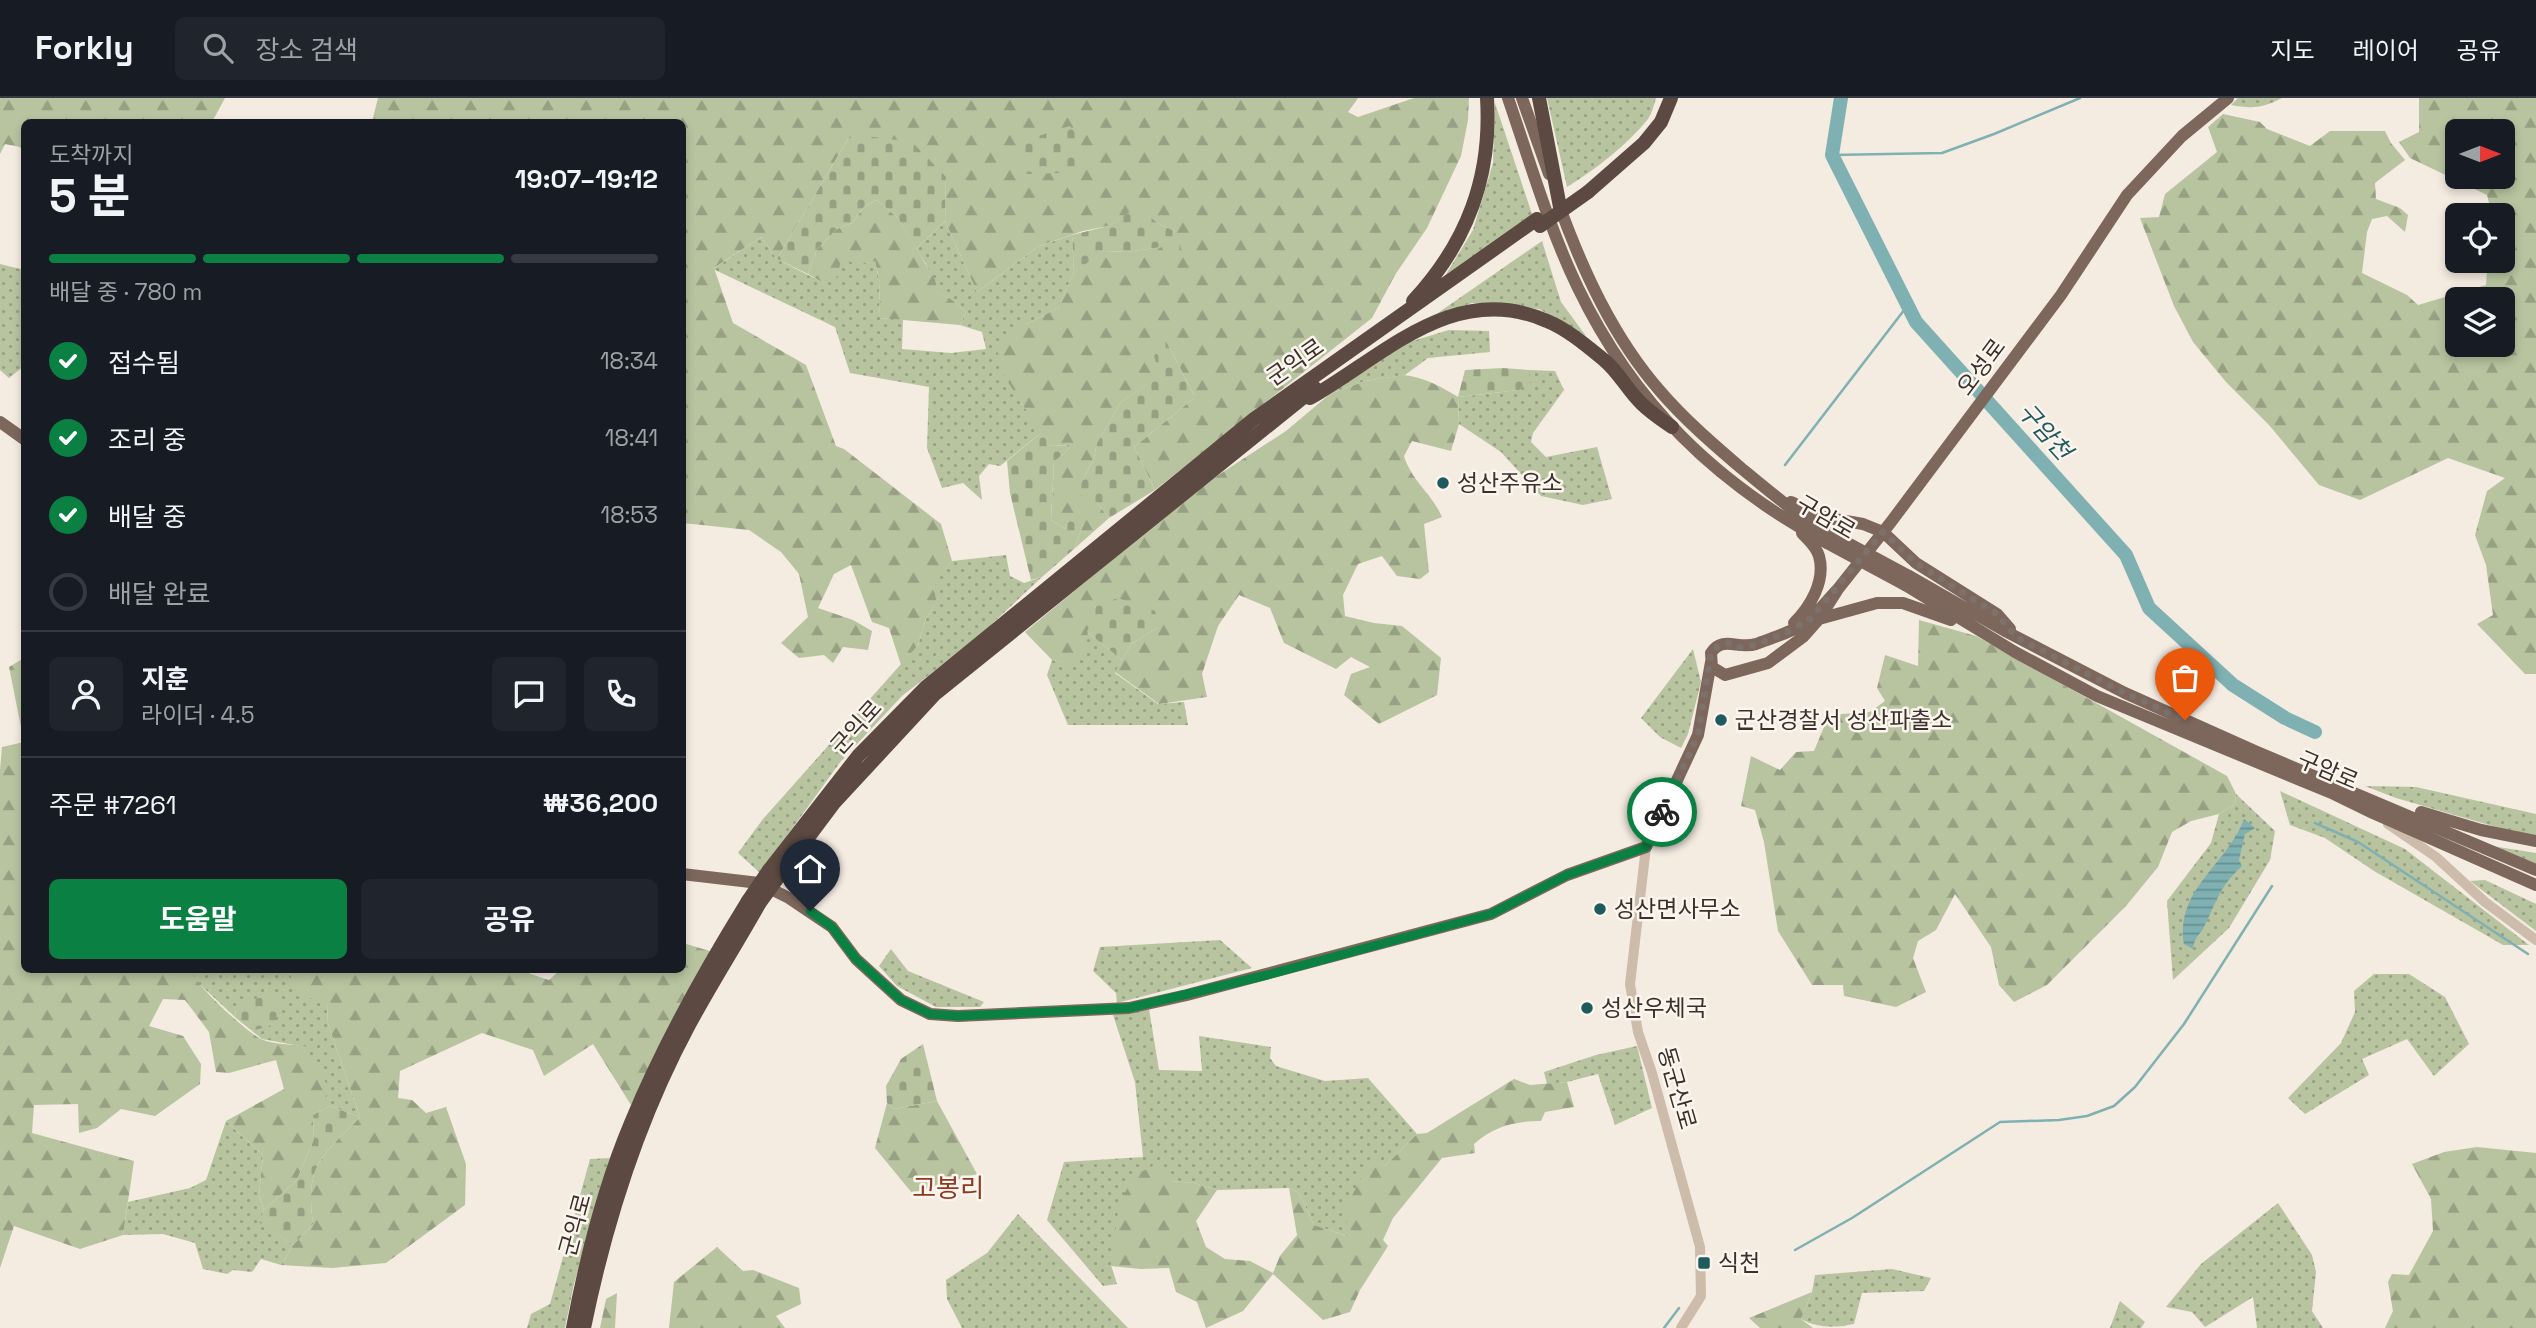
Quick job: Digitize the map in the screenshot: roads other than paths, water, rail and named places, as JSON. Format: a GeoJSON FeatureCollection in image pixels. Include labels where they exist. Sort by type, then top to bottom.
{"type":"FeatureCollection","features":[{"type":"Feature","properties":{"kind":"highway"},"geometry":{"type":"LineString","coordinates":[[1391,325],[1436,275],[1458,239],[1475,203],[1489,129],[1487,98]]}},
{"type":"Feature","properties":{"kind":"highway"},"geometry":{"type":"LineString","coordinates":[[1539,98],[1560,207]]}},
{"type":"Feature","properties":{"kind":"highway"},"geometry":{"type":"LineString","coordinates":[[1586,188],[1633,144],[1651,123],[1664,98]]}},
{"type":"Feature","properties":{"kind":"highway"},"geometry":{"type":"LineString","coordinates":[[1284,412],[1644,144],[1661,122],[1671,98]]}},
{"type":"Feature","properties":{"kind":"highway"},"geometry":{"type":"LineString","coordinates":[[1391,325],[1539,223]]}},
{"type":"Feature","properties":{"kind":"highway"},"geometry":{"type":"LineString","coordinates":[[1284,412],[1410,333],[1446,317],[1487,309],[1523,313],[1562,329],[1607,362],[1642,404],[1672,427]]}},
{"type":"Feature","properties":{"kind":"highway","name":"군익로"},"geometry":{"type":"LineString","coordinates":[[573,1328],[589,1256],[609,1186],[630,1125],[659,1060],[716,952],[859,756],[926,687],[1254,419],[1391,325]]}},
{"type":"Feature","properties":{"kind":"highway","name":"군익로"},"geometry":{"type":"LineString","coordinates":[[775,872],[934,694],[1284,412]]}},
{"type":"Feature","properties":{"kind":"highway","name":"군익로"},"geometry":{"type":"LineString","coordinates":[[584,1328],[612,1217],[662,1081],[753,903]]}},
{"type":"Feature","properties":{"kind":"main road","name":"구암로"},"geometry":{"type":"LineString","coordinates":[[1508,98],[1549,219],[1578,288],[1608,343],[1647,400],[1720,473],[1789,521],[1829,539],[2125,693],[2536,870]]}},
{"type":"Feature","properties":{"kind":"main road","name":"구암로"},"geometry":{"type":"LineString","coordinates":[[1522,98],[1560,207],[1599,300],[1659,391],[1714,445],[1829,539]]}},
{"type":"Feature","properties":{"kind":"main road","name":"오성로"},"geometry":{"type":"LineString","coordinates":[[1768,663],[1803,637],[1819,618],[1838,589],[2061,295],[2127,195],[2182,136],[2228,98]]}},
{"type":"Feature","properties":{"kind":"main road"},"geometry":{"type":"LineString","coordinates":[[0,422],[21,437]]}},
{"type":"Feature","properties":{"kind":"main road"},"geometry":{"type":"LineString","coordinates":[[1769,491],[1823,517],[1863,524],[1883,532],[1916,563],[1997,614],[2016,637]]}},
{"type":"Feature","properties":{"kind":"main road"},"geometry":{"type":"LineString","coordinates":[[1771,638],[1806,611],[1819,580],[1820,557],[1814,546],[1789,521]]}},
{"type":"Feature","properties":{"kind":"main road","name":"구암로"},"geometry":{"type":"LineString","coordinates":[[1907,580],[1970,625],[2097,696],[2334,794],[2536,885]]}},
{"type":"Feature","properties":{"kind":"main road"},"geometry":{"type":"LineString","coordinates":[[1725,675],[1716,671],[1711,662],[1711,653],[1721,644],[1737,647],[1771,638],[1810,619],[1838,589]]}},
{"type":"Feature","properties":{"kind":"main road"},"geometry":{"type":"LineString","coordinates":[[1819,618],[1878,603],[1903,603],[1970,625]]}},
{"type":"Feature","properties":{"kind":"main road"},"geometry":{"type":"LineString","coordinates":[[1705,696],[1725,675],[1768,663],[1752,645]]}},
{"type":"Feature","properties":{"kind":"main road"},"geometry":{"type":"LineString","coordinates":[[1737,647],[1743,661],[1738,670]]}},
{"type":"Feature","properties":{"kind":"main road","name":"동군산로"},"geometry":{"type":"LineString","coordinates":[[1646,847],[1698,735],[1711,662]]}},
{"type":"Feature","properties":{"kind":"main road"},"geometry":{"type":"LineString","coordinates":[[2323,778],[2429,815],[2481,830],[2536,841]]}},
{"type":"Feature","properties":{"kind":"main road"},"geometry":{"type":"LineString","coordinates":[[686,874],[759,883],[789,898],[832,927],[856,959],[901,1000],[930,1014],[958,1016],[1129,1008],[1187,995],[1491,914],[1567,875],[1646,847]]}},
{"type":"Feature","properties":{"kind":"street"},"geometry":{"type":"LineString","coordinates":[[2373,813],[2436,857],[2485,902],[2536,940]]}},
{"type":"Feature","properties":{"kind":"street","name":"동군산로"},"geometry":{"type":"LineString","coordinates":[[1646,847],[1630,984],[1638,1032],[1700,1247],[1701,1296],[1681,1328]]}},
{"type":"Feature","properties":{"kind":"water"},"geometry":{"type":"Polygon","coordinates":[[[2244,819],[2255,828],[2245,834],[2239,860],[2242,866],[2223,888],[2195,940],[2193,949],[2184,944],[2183,925],[2187,908],[2244,819]]]}},
{"type":"Feature","properties":{"kind":"waterway","name":"구암천"},"geometry":{"type":"LineString","coordinates":[[1841,98],[1832,155],[1916,322],[2126,555],[2149,608],[2233,685],[2285,718],[2315,732]]}},
{"type":"Feature","properties":{"kind":"waterway"},"geometry":{"type":"LineString","coordinates":[[1832,155],[1942,153],[2080,98]]}},
{"type":"Feature","properties":{"kind":"waterway"},"geometry":{"type":"LineString","coordinates":[[1785,465],[1908,305]]}},
{"type":"Feature","properties":{"kind":"waterway"},"geometry":{"type":"LineString","coordinates":[[2315,823],[2358,842],[2528,954]]}},
{"type":"Feature","properties":{"kind":"waterway"},"geometry":{"type":"LineString","coordinates":[[1795,1250],[1852,1218],[2000,1122],[2059,1120],[2087,1116],[2114,1106],[2135,1087],[2184,1024],[2272,886]]}},
{"type":"Feature","properties":{"kind":"waterway"},"geometry":{"type":"LineString","coordinates":[[1664,1328],[1679,1308]]}},
{"type":"Feature","properties":{"kind":"place","name":"성산주유소"},"geometry":{"type":"Point","coordinates":[1443,483]}},
{"type":"Feature","properties":{"kind":"place","name":"군산경찰서 성산파출소"},"geometry":{"type":"Point","coordinates":[1721,720]}},
{"type":"Feature","properties":{"kind":"place","name":"성산면사무소"},"geometry":{"type":"Point","coordinates":[1600,909]}},
{"type":"Feature","properties":{"kind":"place","name":"성산우체국"},"geometry":{"type":"Point","coordinates":[1587,1008]}},
{"type":"Feature","properties":{"kind":"place","name":"식천"},"geometry":{"type":"Point","coordinates":[1704,1263]}},
{"type":"Feature","properties":{"kind":"district","name":"고봉리"},"geometry":{"type":"Point","coordinates":[948,1188]}}]}
